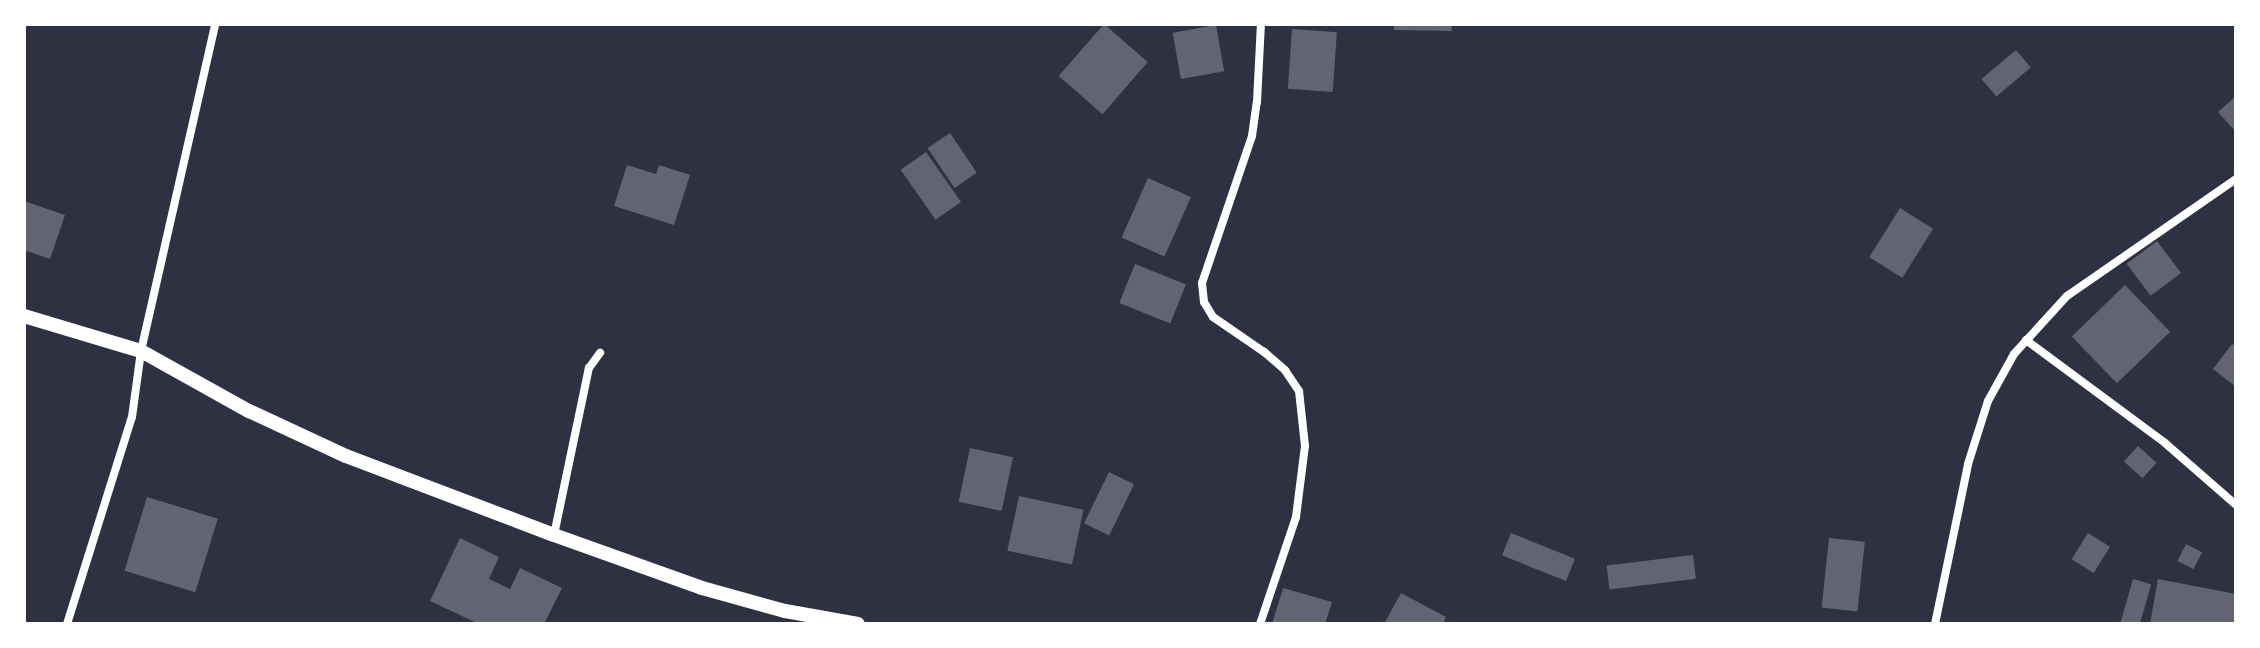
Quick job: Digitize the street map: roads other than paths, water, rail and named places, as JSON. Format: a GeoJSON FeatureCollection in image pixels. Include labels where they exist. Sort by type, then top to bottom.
{"type":"FeatureCollection","features":[{"type":"Feature","properties":{"kind":"street"},"geometry":{"type":"LineString","coordinates":[[67,624],[132,417],[141,351],[215,24]]}},
{"type":"Feature","properties":{"kind":"street"},"geometry":{"type":"LineString","coordinates":[[1260,624],[1296,517],[1305,446],[1299,391],[1285,370],[1213,317],[1204,302],[1202,283],[1252,136],[1261,24]]}},
{"type":"Feature","properties":{"kind":"street"},"geometry":{"type":"LineString","coordinates":[[1935,624],[1968,464],[1988,401],[2014,354],[2067,296],[2236,179]]}},
{"type":"Feature","properties":{"kind":"street"},"geometry":{"type":"LineString","coordinates":[[24,316],[141,351],[249,411],[346,456],[554,535],[702,588],[785,611],[858,624]]}},
{"type":"Feature","properties":{"kind":"street"},"geometry":{"type":"LineString","coordinates":[[2026,340],[2165,443],[2236,505]]}},
{"type":"Feature","properties":{"kind":"street"},"geometry":{"type":"LineString","coordinates":[[554,535],[589,368],[600,353]]}}]}
